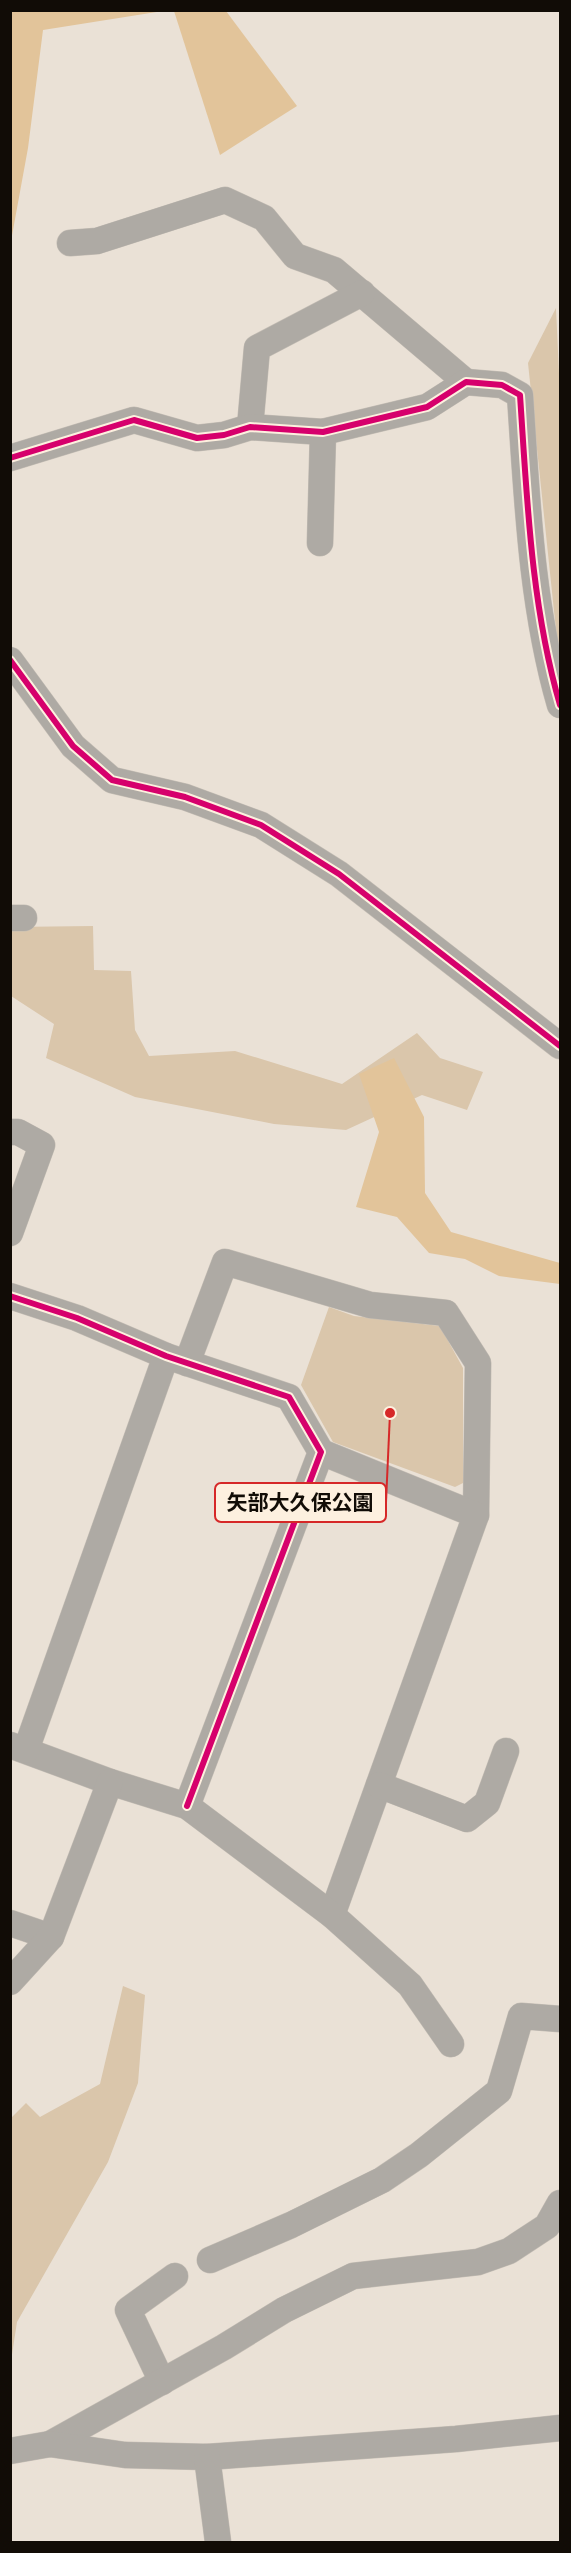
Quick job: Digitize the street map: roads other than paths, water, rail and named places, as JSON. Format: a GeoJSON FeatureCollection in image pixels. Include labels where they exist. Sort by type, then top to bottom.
{"type":"FeatureCollection","features":[{"type":"Feature","properties":{"kind":"street"},"geometry":{"type":"LineString","coordinates":[[70,243],[97,241],[225,200],[264,218],[295,256],[334,270],[466,382],[502,385],[520,395],[533,563],[548,663],[561,705]]}},
{"type":"Feature","properties":{"kind":"street"},"geometry":{"type":"LineString","coordinates":[[250,427],[257,348],[362,293]]}},
{"type":"Feature","properties":{"kind":"street"},"geometry":{"type":"LineString","coordinates":[[10,458],[134,420],[197,438],[224,435],[250,427],[323,432],[427,407],[466,382]]}},
{"type":"Feature","properties":{"kind":"street"},"geometry":{"type":"LineString","coordinates":[[320,543],[323,432]]}},
{"type":"Feature","properties":{"kind":"street"},"geometry":{"type":"LineString","coordinates":[[10,660],[73,746],[112,780],[185,797],[261,825],[339,874],[561,1046]]}},
{"type":"Feature","properties":{"kind":"street"},"geometry":{"type":"LineString","coordinates":[[10,1132],[18,1132],[42,1145],[10,1233]]}},
{"type":"Feature","properties":{"kind":"street"},"geometry":{"type":"LineString","coordinates":[[332,1915],[476,1515],[478,1363],[446,1313],[369,1305],[225,1262],[176,1360],[18,1747],[110,1782],[187,1806],[332,1915],[410,1985],[451,2044]]}},
{"type":"Feature","properties":{"kind":"street"},"geometry":{"type":"LineString","coordinates":[[12,1301],[77,1318],[176,1360],[289,1397],[321,1452],[476,1515]]}},
{"type":"Feature","properties":{"kind":"street"},"geometry":{"type":"LineString","coordinates":[[187,1806],[321,1452]]}},
{"type":"Feature","properties":{"kind":"street"},"geometry":{"type":"LineString","coordinates":[[379,1785],[466,1819],[487,1803],[506,1751]]}},
{"type":"Feature","properties":{"kind":"street"},"geometry":{"type":"LineString","coordinates":[[10,1982],[51,1937],[110,1782]]}},
{"type":"Feature","properties":{"kind":"street"},"geometry":{"type":"LineString","coordinates":[[10,1923],[51,1937]]}},
{"type":"Feature","properties":{"kind":"street"},"geometry":{"type":"LineString","coordinates":[[210,2260],[291,2225],[372,2185],[419,2155],[499,2091],[521,2016],[561,2019]]}},
{"type":"Feature","properties":{"kind":"street"},"geometry":{"type":"LineString","coordinates":[[50,2444],[154,2384],[162,2382],[284,2310],[353,2276],[478,2262],[509,2251],[547,2226],[561,2203]]}},
{"type":"Feature","properties":{"kind":"street"},"geometry":{"type":"LineString","coordinates":[[162,2382],[128,2310],[175,2276]]}},
{"type":"Feature","properties":{"kind":"street"},"geometry":{"type":"LineString","coordinates":[[10,2451],[50,2444],[125,2455],[207,2457],[456,2439],[561,2428]]}},
{"type":"Feature","properties":{"kind":"street"},"geometry":{"type":"LineString","coordinates":[[207,2457],[218,2542]]}},
{"type":"Feature","properties":{"kind":"place","name":"矢部大久保公園"},"geometry":{"type":"Point","coordinates":[390,1413]}}]}
